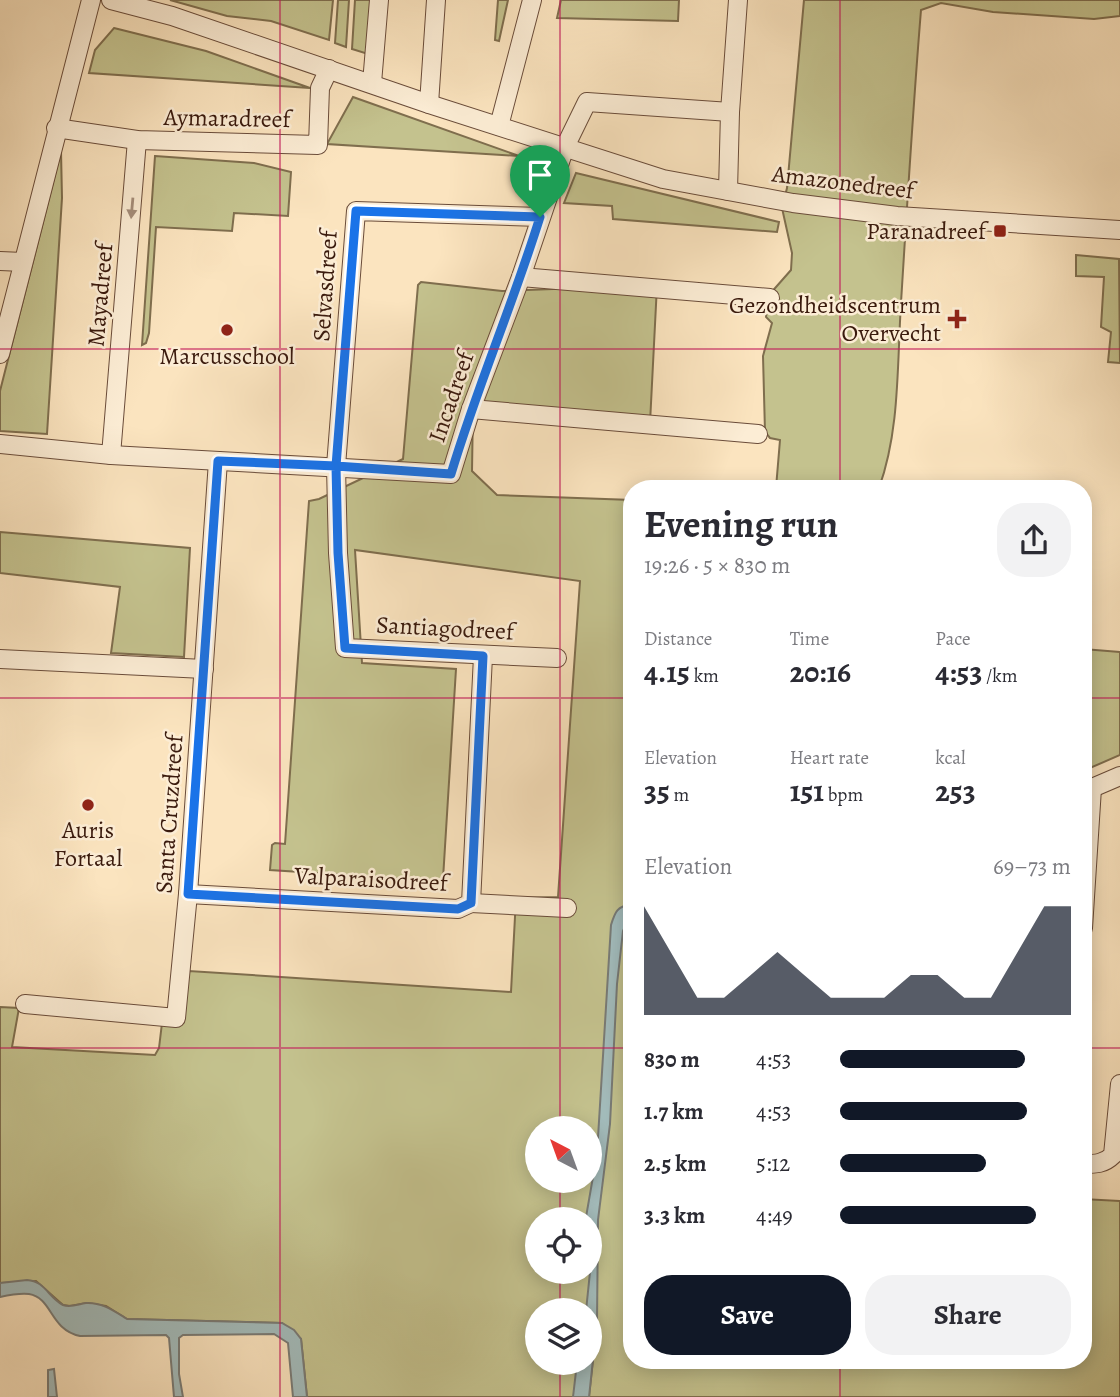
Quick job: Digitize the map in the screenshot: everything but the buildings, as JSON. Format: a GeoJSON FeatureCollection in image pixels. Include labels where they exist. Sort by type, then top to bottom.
{"type":"FeatureCollection","features":[{"type":"Feature","properties":{"kind":"street"},"geometry":{"type":"LineString","coordinates":[[0,354],[91,0]]}},
{"type":"Feature","properties":{"kind":"street","name":"Amazonedreef"},"geometry":{"type":"LineString","coordinates":[[111,0],[168,14],[499,127],[663,179],[793,204],[897,216],[1120,230]]}},
{"type":"Feature","properties":{"kind":"street"},"geometry":{"type":"LineString","coordinates":[[372,83],[379,0]]}},
{"type":"Feature","properties":{"kind":"street"},"geometry":{"type":"LineString","coordinates":[[429,103],[436,0]]}},
{"type":"Feature","properties":{"kind":"street"},"geometry":{"type":"LineString","coordinates":[[499,127],[532,0]]}},
{"type":"Feature","properties":{"kind":"street"},"geometry":{"type":"LineString","coordinates":[[728,191],[730,112],[738,0]]}},
{"type":"Feature","properties":{"kind":"street","name":"Aymaradreef"},"geometry":{"type":"LineString","coordinates":[[56,128],[138,140],[318,145],[320,88],[329,69]]}},
{"type":"Feature","properties":{"kind":"street"},"geometry":{"type":"LineString","coordinates":[[565,147],[587,102],[730,112]]}},
{"type":"Feature","properties":{"kind":"street","name":"Mayadreef"},"geometry":{"type":"LineString","coordinates":[[111,454],[138,140]]}},
{"type":"Feature","properties":{"kind":"street","name":"Incadreef"},"geometry":{"type":"LineString","coordinates":[[0,444],[111,454],[451,474],[471,409],[521,277],[565,147]]}},
{"type":"Feature","properties":{"kind":"street","name":"Selvasdreef"},"geometry":{"type":"LineString","coordinates":[[336,466],[356,211],[540,217]]}},
{"type":"Feature","properties":{"kind":"street"},"geometry":{"type":"LineString","coordinates":[[0,261],[23,262]]}},
{"type":"Feature","properties":{"kind":"street"},"geometry":{"type":"LineString","coordinates":[[521,277],[770,298]]}},
{"type":"Feature","properties":{"kind":"street"},"geometry":{"type":"LineString","coordinates":[[471,409],[758,434]]}},
{"type":"Feature","properties":{"kind":"street","name":"Santa Cruzdreef"},"geometry":{"type":"LineString","coordinates":[[25,1004],[176,1018],[188,894],[218,461]]}},
{"type":"Feature","properties":{"kind":"street","name":"Santiagodreef"},"geometry":{"type":"LineString","coordinates":[[336,466],[338,553],[345,648],[556,658]]}},
{"type":"Feature","properties":{"kind":"street","name":"Valparaisodreef"},"geometry":{"type":"LineString","coordinates":[[188,894],[458,909],[471,903],[483,656]]}},
{"type":"Feature","properties":{"kind":"street"},"geometry":{"type":"LineString","coordinates":[[0,659],[204,669]]}},
{"type":"Feature","properties":{"kind":"street"},"geometry":{"type":"LineString","coordinates":[[1092,786],[1120,776]]}},
{"type":"Feature","properties":{"kind":"street"},"geometry":{"type":"LineString","coordinates":[[471,903],[567,908]]}},
{"type":"Feature","properties":{"kind":"street"},"geometry":{"type":"LineString","coordinates":[[1092,1164],[1107,1161],[1113,1155],[1120,1084]]}},
{"type":"Feature","properties":{"kind":"shaded area"},"geometry":{"type":"Polygon","coordinates":[[[170,0],[333,0],[329,40],[271,21],[227,16],[170,0]]]}},
{"type":"Feature","properties":{"kind":"shaded area"},"geometry":{"type":"Polygon","coordinates":[[[338,0],[349,0],[346,47],[335,43],[338,0]]]}},
{"type":"Feature","properties":{"kind":"shaded area"},"geometry":{"type":"Polygon","coordinates":[[[355,0],[371,0],[368,54],[352,49],[355,0]]]}},
{"type":"Feature","properties":{"kind":"shaded area"},"geometry":{"type":"Polygon","coordinates":[[[498,0],[508,0],[499,41],[495,40],[498,0]]]}},
{"type":"Feature","properties":{"kind":"shaded area"},"geometry":{"type":"Polygon","coordinates":[[[561,0],[679,0],[678,21],[557,18],[561,0]]]}},
{"type":"Feature","properties":{"kind":"shaded area"},"geometry":{"type":"Polygon","coordinates":[[[804,0],[1120,0],[1120,16],[1094,19],[993,12],[941,3],[921,10],[896,397],[891,443],[882,480],[777,480],[780,440],[770,438],[765,432],[763,356],[772,323],[766,317],[769,295],[791,270],[792,253],[782,208],[787,188],[804,0]]]}},
{"type":"Feature","properties":{"kind":"shaded area"},"geometry":{"type":"Polygon","coordinates":[[[114,28],[206,51],[310,88],[89,73],[95,50],[114,28]]]}},
{"type":"Feature","properties":{"kind":"shaded area"},"geometry":{"type":"Polygon","coordinates":[[[353,97],[519,156],[327,144],[353,97]]]}},
{"type":"Feature","properties":{"kind":"shaded area"},"geometry":{"type":"Polygon","coordinates":[[[61,151],[62,198],[47,434],[0,431],[0,391],[61,151]]]}},
{"type":"Feature","properties":{"kind":"shaded area"},"geometry":{"type":"Polygon","coordinates":[[[155,156],[254,163],[291,172],[288,216],[234,213],[232,231],[156,227],[149,333],[146,343],[142,345],[155,156]]]}},
{"type":"Feature","properties":{"kind":"shaded area"},"geometry":{"type":"Polygon","coordinates":[[[576,173],[779,222],[777,232],[613,219],[612,206],[564,203],[576,173]]]}},
{"type":"Feature","properties":{"kind":"shaded area"},"geometry":{"type":"Polygon","coordinates":[[[1076,255],[1119,259],[1120,363],[1108,362],[1111,332],[1101,327],[1104,277],[1076,276],[1076,255]]]}},
{"type":"Feature","properties":{"kind":"shaded area"},"geometry":{"type":"Polygon","coordinates":[[[421,282],[502,291],[657,285],[650,423],[473,407],[472,471],[497,495],[623,500],[623,1369],[1092,1369],[1092,1199],[1120,1201],[1120,1397],[589,1397],[591,1375],[602,1375],[602,1298],[525,1298],[525,1375],[579,1375],[576,1397],[307,1397],[301,1339],[282,1323],[127,1319],[106,1306],[87,1303],[63,1305],[36,1281],[0,1283],[0,1007],[19,1008],[12,1047],[155,1055],[159,1048],[162,1023],[189,971],[511,992],[516,898],[558,897],[580,581],[355,550],[362,663],[456,669],[443,879],[440,881],[270,870],[272,845],[285,844],[309,501],[319,499],[403,459],[418,285],[421,282]]]}},
{"type":"Feature","properties":{"kind":"shaded area"},"geometry":{"type":"Polygon","coordinates":[[[0,532],[190,548],[184,657],[111,653],[120,587],[0,573],[0,532]]]}},
{"type":"Feature","properties":{"kind":"shaded area"},"geometry":{"type":"Polygon","coordinates":[[[1092,650],[1120,652],[1120,755],[1092,767],[1092,650]]]}},
{"type":"Feature","properties":{"kind":"water"},"geometry":{"type":"Polygon","coordinates":[[[623,906],[610,1124],[602,1188],[602,1116],[599,1116],[611,925],[617,910],[623,906]]]}},
{"type":"Feature","properties":{"kind":"water"},"geometry":{"type":"Polygon","coordinates":[[[590,1194],[601,1194],[600,1207],[588,1207],[590,1194]]]}},
{"type":"Feature","properties":{"kind":"water"},"geometry":{"type":"Polygon","coordinates":[[[27,1280],[38,1283],[63,1305],[97,1304],[127,1319],[282,1323],[294,1330],[301,1339],[307,1397],[293,1397],[288,1343],[274,1334],[183,1335],[179,1338],[179,1374],[183,1397],[174,1397],[169,1338],[166,1335],[80,1336],[62,1327],[37,1297],[22,1294],[0,1297],[0,1283],[27,1280]]]}},
{"type":"Feature","properties":{"kind":"water"},"geometry":{"type":"Polygon","coordinates":[[[589,1284],[597,1284],[597,1298],[587,1298],[589,1284]]]}},
{"type":"Feature","properties":{"kind":"water"},"geometry":{"type":"Polygon","coordinates":[[[54,1369],[57,1397],[48,1397],[48,1370],[54,1369]]]}},
{"type":"Feature","properties":{"kind":"water"},"geometry":{"type":"Polygon","coordinates":[[[576,1375],[591,1375],[589,1397],[573,1397],[576,1375]]]}},
{"type":"Feature","properties":{"kind":"place","name":"Paranadreef"},"geometry":{"type":"Point","coordinates":[1000,231]}},
{"type":"Feature","properties":{"kind":"place","name":"Gezondheidscentrum Overvecht"},"geometry":{"type":"Point","coordinates":[957,319]}},
{"type":"Feature","properties":{"kind":"place","name":"Marcusschool"},"geometry":{"type":"Point","coordinates":[227,330]}},
{"type":"Feature","properties":{"kind":"place","name":"Auris Fortaal"},"geometry":{"type":"Point","coordinates":[88,805]}},
{"type":"Feature","properties":{"kind":"route"},"geometry":{"type":"LineString","coordinates":[[540,217],[356,211],[336,466],[338,553],[345,648],[483,656],[471,903],[458,909],[188,894],[218,461],[336,466],[451,474],[471,409],[521,277],[540,217]]}}]}
